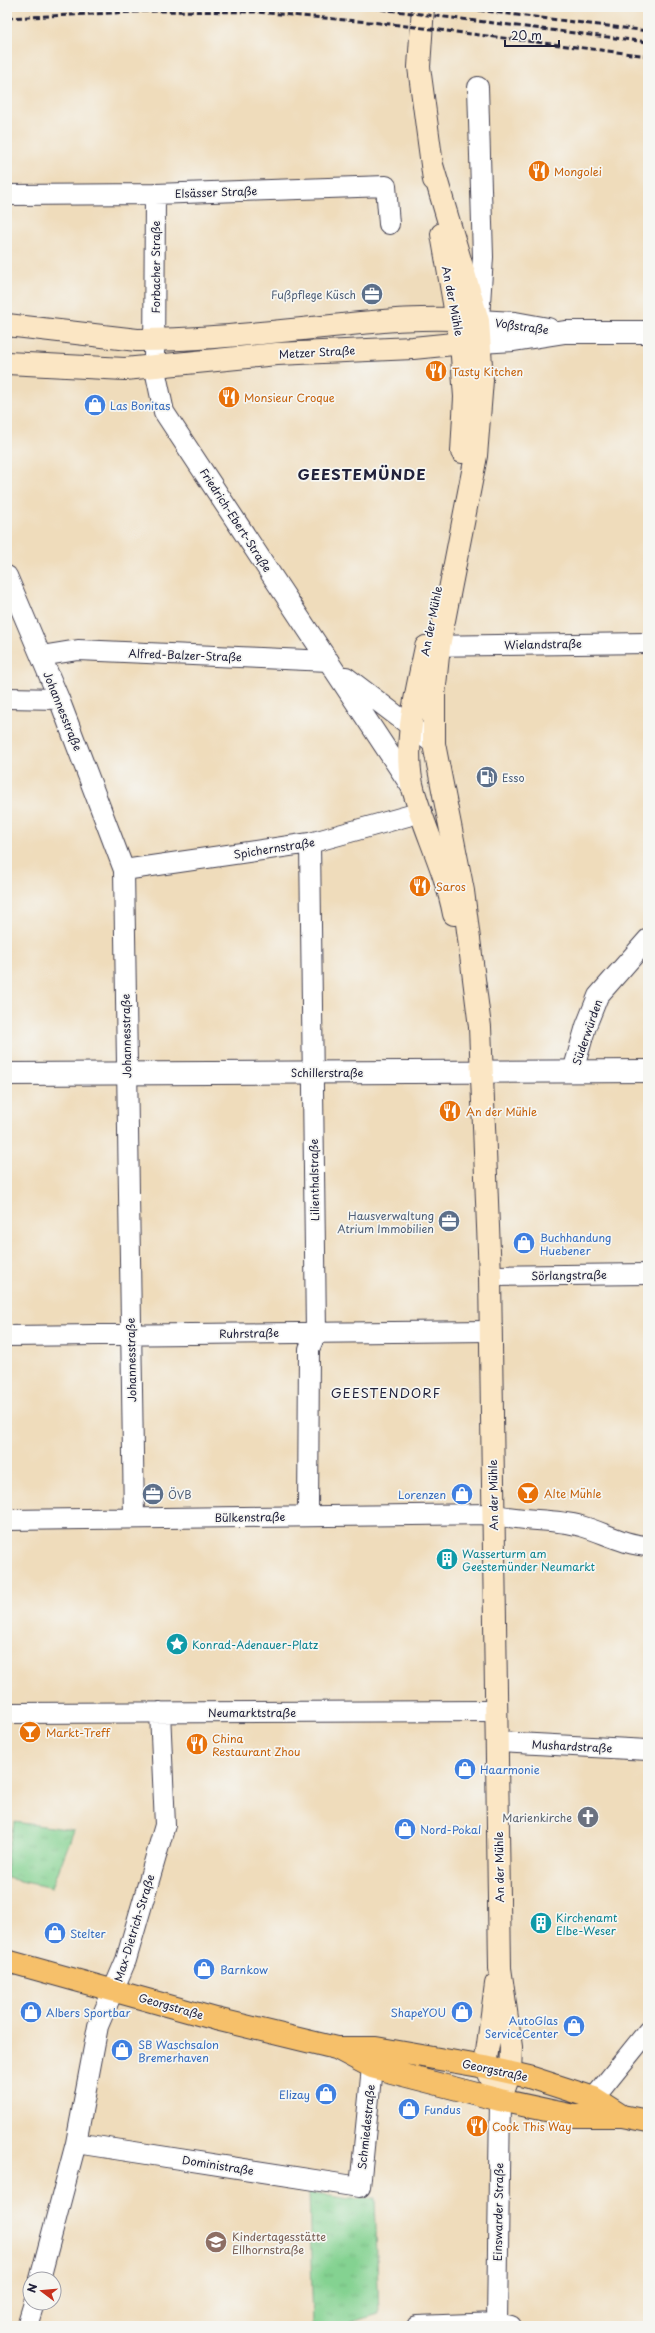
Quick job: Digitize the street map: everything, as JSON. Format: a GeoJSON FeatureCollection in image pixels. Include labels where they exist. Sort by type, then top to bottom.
{"type":"FeatureCollection","features":[{"type":"Feature","properties":{"kind":"main road","name":"An der Mühle"},"geometry":{"type":"LineString","coordinates":[[423,7],[418,67],[432,165],[469,331],[462,461],[433,646],[411,726],[410,759],[414,791],[452,905],[482,1071]]}},
{"type":"Feature","properties":{"kind":"main road","name":"Metzer Straße"},"geometry":{"type":"LineString","coordinates":[[155,340],[210,338],[416,317],[469,331]]}},
{"type":"Feature","properties":{"kind":"main road"},"geometry":{"type":"LineString","coordinates":[[7,325],[137,340],[155,340]]}},
{"type":"Feature","properties":{"kind":"main road","name":"Metzer Straße"},"geometry":{"type":"LineString","coordinates":[[154,365],[277,354],[413,348],[469,331]]}},
{"type":"Feature","properties":{"kind":"main road"},"geometry":{"type":"LineString","coordinates":[[7,363],[125,369],[154,365]]}},
{"type":"Feature","properties":{"kind":"main road","name":"An der Mühle"},"geometry":{"type":"LineString","coordinates":[[433,646],[434,744],[463,890],[480,1027],[490,1276],[500,1968],[511,2048],[510,2072],[500,2100]]}},
{"type":"Feature","properties":{"kind":"main road","name":"Georgstraße"},"geometry":{"type":"LineString","coordinates":[[7,1961],[216,2019],[336,2048],[376,2048],[485,2066],[510,2072],[594,2098],[622,2116]]}},
{"type":"Feature","properties":{"kind":"main road","name":"An der Mühle"},"geometry":{"type":"LineString","coordinates":[[485,2066],[495,1988],[500,1968]]}},
{"type":"Feature","properties":{"kind":"main road","name":"Georgstraße"},"geometry":{"type":"LineString","coordinates":[[336,2048],[372,2067],[500,2100],[574,2116],[622,2116],[648,2122]]}},
{"type":"Feature","properties":{"kind":"main road"},"geometry":{"type":"LineString","coordinates":[[485,2066],[500,2100]]}},
{"type":"Feature","properties":{"kind":"street","name":"An der Mühle"},"geometry":{"type":"LineString","coordinates":[[469,331],[482,257],[478,87]]}},
{"type":"Feature","properties":{"kind":"street","name":"Elsässer Straße"},"geometry":{"type":"LineString","coordinates":[[7,195],[155,194],[386,186],[389,224]]}},
{"type":"Feature","properties":{"kind":"street","name":"Forbacher Straße"},"geometry":{"type":"LineString","coordinates":[[155,194],[155,340]]}},
{"type":"Feature","properties":{"kind":"street","name":"Voßstraße"},"geometry":{"type":"LineString","coordinates":[[469,331],[515,323],[565,332],[648,332]]}},
{"type":"Feature","properties":{"kind":"street","name":"Friedrich-Ebert-Straße"},"geometry":{"type":"LineString","coordinates":[[155,340],[154,365],[164,412],[414,791]]}},
{"type":"Feature","properties":{"kind":"street","name":"Johannesstraße"},"geometry":{"type":"LineString","coordinates":[[7,576],[59,699],[124,870],[134,1518]]}},
{"type":"Feature","properties":{"kind":"street","name":"Wielandstraße"},"geometry":{"type":"LineString","coordinates":[[433,646],[648,643]]}},
{"type":"Feature","properties":{"kind":"street","name":"Alfred-Balzer-Straße"},"geometry":{"type":"LineString","coordinates":[[41,656],[78,650],[332,665]]}},
{"type":"Feature","properties":{"kind":"street","name":"Friedrich-Ebert-Straße"},"geometry":{"type":"LineString","coordinates":[[332,665],[434,744]]}},
{"type":"Feature","properties":{"kind":"street"},"geometry":{"type":"LineString","coordinates":[[7,698],[59,699]]}},
{"type":"Feature","properties":{"kind":"street","name":"Spichernstraße"},"geometry":{"type":"LineString","coordinates":[[124,870],[310,843],[422,812]]}},
{"type":"Feature","properties":{"kind":"street","name":"Lilienthalstraße"},"geometry":{"type":"LineString","coordinates":[[308,1516],[309,1349],[316,1332],[310,843]]}},
{"type":"Feature","properties":{"kind":"street","name":"Süderwürden"},"geometry":{"type":"LineString","coordinates":[[573,1071],[586,1026],[598,996],[648,939]]}},
{"type":"Feature","properties":{"kind":"street","name":"Schillerstraße"},"geometry":{"type":"LineString","coordinates":[[7,1074],[648,1071]]}},
{"type":"Feature","properties":{"kind":"street","name":"Sörlangstraße"},"geometry":{"type":"LineString","coordinates":[[490,1276],[648,1274]]}},
{"type":"Feature","properties":{"kind":"street","name":"Ruhrstraße"},"geometry":{"type":"LineString","coordinates":[[7,1336],[490,1331]]}},
{"type":"Feature","properties":{"kind":"street","name":"Bülkenstraße"},"geometry":{"type":"LineString","coordinates":[[7,1520],[493,1514],[513,1520],[559,1522],[581,1526],[627,1542],[648,1546]]}},
{"type":"Feature","properties":{"kind":"street","name":"Neumarktstraße"},"geometry":{"type":"LineString","coordinates":[[7,1713],[496,1710]]}},
{"type":"Feature","properties":{"kind":"street","name":"Max-Dietrich-Straße"},"geometry":{"type":"LineString","coordinates":[[42,2271],[76,2143],[98,2026],[126,1960],[165,1825],[160,1712]]}},
{"type":"Feature","properties":{"kind":"street","name":"Mushardstraße"},"geometry":{"type":"LineString","coordinates":[[497,1742],[648,1750]]}},
{"type":"Feature","properties":{"kind":"street"},"geometry":{"type":"LineString","coordinates":[[594,2098],[648,2031]]}},
{"type":"Feature","properties":{"kind":"street","name":"Schmiedestraße"},"geometry":{"type":"LineString","coordinates":[[360,2188],[372,2067]]}},
{"type":"Feature","properties":{"kind":"street","name":"Einswarder Straße"},"geometry":{"type":"LineString","coordinates":[[500,2100],[504,2325]]}},
{"type":"Feature","properties":{"kind":"street","name":"Doministraße"},"geometry":{"type":"LineString","coordinates":[[76,2143],[360,2188]]}},
{"type":"Feature","properties":{"kind":"street"},"geometry":{"type":"LineString","coordinates":[[27,2326],[32,2311]]}},
{"type":"Feature","properties":{"kind":"street"},"geometry":{"type":"LineString","coordinates":[[417,2326],[504,2325]]}},
{"type":"Feature","properties":{"kind":"green space"},"geometry":{"type":"Polygon","coordinates":[[[14,1822],[74,1830],[52,1888],[7,1878],[7,1857],[14,1822]]]}},
{"type":"Feature","properties":{"kind":"green space"},"geometry":{"type":"Polygon","coordinates":[[[309,2193],[350,2199],[375,2198],[379,2314],[337,2326],[313,2326],[309,2193]]]}},
{"type":"Feature","properties":{"kind":"railway"},"geometry":{"type":"LineString","coordinates":[[363,7],[648,42]]}},
{"type":"Feature","properties":{"kind":"railway"},"geometry":{"type":"LineString","coordinates":[[452,7],[648,31]]}},
{"type":"Feature","properties":{"kind":"railway"},"geometry":{"type":"LineString","coordinates":[[7,18],[155,11],[257,12],[391,24],[648,56]]}},
{"type":"Feature","properties":{"kind":"place","name":"Mongolei"},"geometry":{"type":"Point","coordinates":[539,171]}},
{"type":"Feature","properties":{"kind":"place","name":"Fußpflege Küsch"},"geometry":{"type":"Point","coordinates":[372,294]}},
{"type":"Feature","properties":{"kind":"place","name":"Tasty Kitchen"},"geometry":{"type":"Point","coordinates":[436,371]}},
{"type":"Feature","properties":{"kind":"place","name":"Monsieur Croque"},"geometry":{"type":"Point","coordinates":[229,397]}},
{"type":"Feature","properties":{"kind":"place","name":"Las Bonitas"},"geometry":{"type":"Point","coordinates":[95,405]}},
{"type":"Feature","properties":{"kind":"place","name":"Esso"},"geometry":{"type":"Point","coordinates":[487,777]}},
{"type":"Feature","properties":{"kind":"place","name":"Saros"},"geometry":{"type":"Point","coordinates":[420,886]}},
{"type":"Feature","properties":{"kind":"place","name":"An der Mühle"},"geometry":{"type":"Point","coordinates":[450,1111]}},
{"type":"Feature","properties":{"kind":"place","name":"Hausverwaltung Atrium Immobilien"},"geometry":{"type":"Point","coordinates":[449,1221]}},
{"type":"Feature","properties":{"kind":"place","name":"Buchhandung Huebener"},"geometry":{"type":"Point","coordinates":[524,1243]}},
{"type":"Feature","properties":{"kind":"place","name":"Alte Mühle"},"geometry":{"type":"Point","coordinates":[528,1493]}},
{"type":"Feature","properties":{"kind":"place","name":"ÖVB"},"geometry":{"type":"Point","coordinates":[153,1494]}},
{"type":"Feature","properties":{"kind":"place","name":"Lorenzen"},"geometry":{"type":"Point","coordinates":[462,1494]}},
{"type":"Feature","properties":{"kind":"place","name":"Wasserturm am Geestemünder Neumarkt"},"geometry":{"type":"Point","coordinates":[447,1559]}},
{"type":"Feature","properties":{"kind":"place","name":"Konrad-Adenauer-Platz"},"geometry":{"type":"Point","coordinates":[177,1644]}},
{"type":"Feature","properties":{"kind":"place","name":"Markt-Treff"},"geometry":{"type":"Point","coordinates":[30,1732]}},
{"type":"Feature","properties":{"kind":"place","name":"China Restaurant Zhou"},"geometry":{"type":"Point","coordinates":[197,1744]}},
{"type":"Feature","properties":{"kind":"place","name":"Haarmonie"},"geometry":{"type":"Point","coordinates":[465,1769]}},
{"type":"Feature","properties":{"kind":"place","name":"Marienkirche"},"geometry":{"type":"Point","coordinates":[588,1817]}},
{"type":"Feature","properties":{"kind":"place","name":"Nord-Pokal"},"geometry":{"type":"Point","coordinates":[405,1829]}},
{"type":"Feature","properties":{"kind":"place","name":"Kirchenamt Elbe-Weser"},"geometry":{"type":"Point","coordinates":[541,1923]}},
{"type":"Feature","properties":{"kind":"place","name":"Stelter"},"geometry":{"type":"Point","coordinates":[55,1933]}},
{"type":"Feature","properties":{"kind":"place","name":"Barnkow"},"geometry":{"type":"Point","coordinates":[204,1969]}},
{"type":"Feature","properties":{"kind":"place","name":"Albers Sportbar"},"geometry":{"type":"Point","coordinates":[31,2012]}},
{"type":"Feature","properties":{"kind":"place","name":"ShapeYOU"},"geometry":{"type":"Point","coordinates":[462,2012]}},
{"type":"Feature","properties":{"kind":"place","name":"AutoGlas ServiceCenter"},"geometry":{"type":"Point","coordinates":[574,2026]}},
{"type":"Feature","properties":{"kind":"place","name":"SB Waschsalon Bremerhaven"},"geometry":{"type":"Point","coordinates":[122,2050]}},
{"type":"Feature","properties":{"kind":"place","name":"Elizay"},"geometry":{"type":"Point","coordinates":[326,2094]}},
{"type":"Feature","properties":{"kind":"place","name":"Fundus"},"geometry":{"type":"Point","coordinates":[409,2109]}},
{"type":"Feature","properties":{"kind":"place","name":"Cook This Way"},"geometry":{"type":"Point","coordinates":[477,2126]}},
{"type":"Feature","properties":{"kind":"place","name":"Kindertagesstätte Ellhornstraße"},"geometry":{"type":"Point","coordinates":[216,2242]}},
{"type":"Feature","properties":{"kind":"district","name":"GEESTEMÜNDE"},"geometry":{"type":"Point","coordinates":[362,473]}},
{"type":"Feature","properties":{"kind":"district","name":"GEESTENDORF"},"geometry":{"type":"Point","coordinates":[386,1392]}}]}
